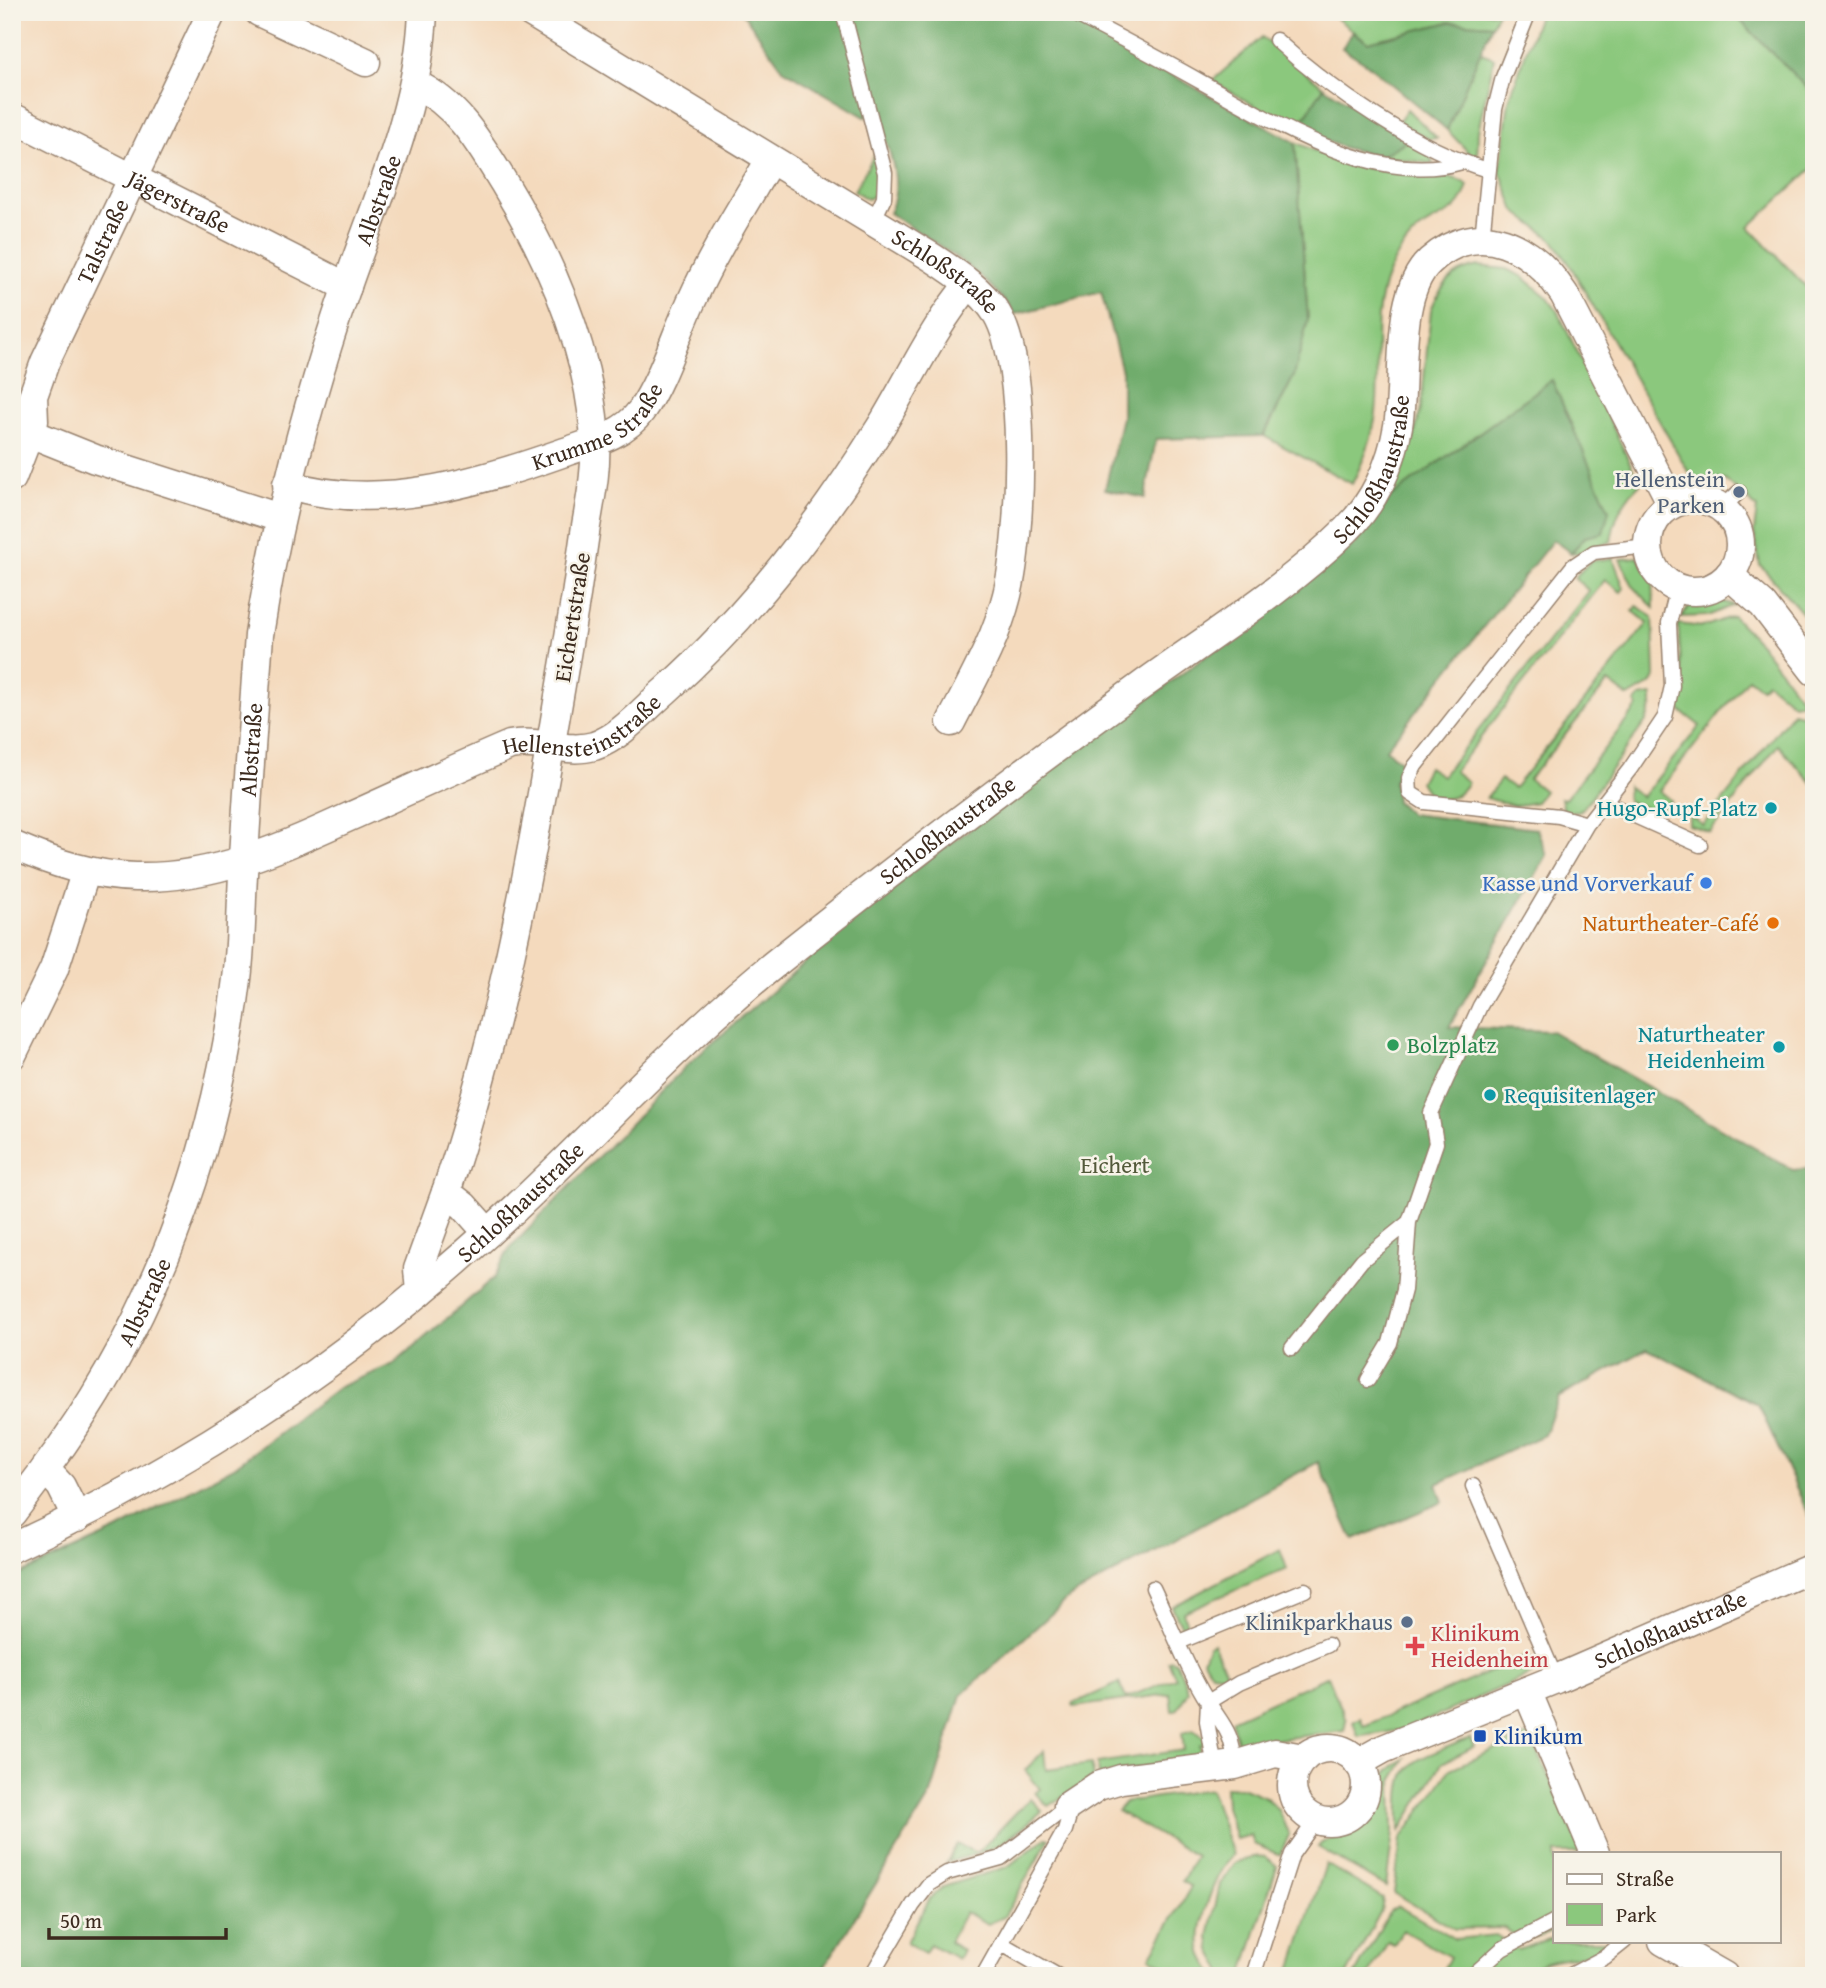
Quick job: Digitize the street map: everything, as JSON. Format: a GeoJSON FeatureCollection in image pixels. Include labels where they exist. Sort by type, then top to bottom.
{"type":"FeatureCollection","features":[{"type":"Feature","properties":{"kind":"street","name":"Talstraße"},"geometry":{"type":"LineString","coordinates":[[12,478],[34,421],[23,394],[45,362],[212,12]]}},
{"type":"Feature","properties":{"kind":"street"},"geometry":{"type":"LineString","coordinates":[[259,12],[366,62]]}},
{"type":"Feature","properties":{"kind":"street","name":"Albstraße"},"geometry":{"type":"LineString","coordinates":[[12,1513],[75,1427],[116,1360],[156,1276],[196,1168],[216,1096],[232,1014],[242,925],[259,635],[280,518],[287,484],[347,287],[396,151],[415,84],[423,12]]}},
{"type":"Feature","properties":{"kind":"street","name":"Schloßstraße"},"geometry":{"type":"LineString","coordinates":[[530,12],[873,221],[969,284],[997,314],[1005,336],[1016,398],[1020,494],[1007,596],[994,635],[951,722]]}},
{"type":"Feature","properties":{"kind":"street","name":"Eichertstraße"},"geometry":{"type":"LineString","coordinates":[[415,84],[442,99],[468,127],[517,205],[538,245],[574,337],[593,416],[595,441],[594,481],[551,745],[501,1005],[471,1116],[418,1269],[420,1292]]}},
{"type":"Feature","properties":{"kind":"street","name":"Jägerstraße"},"geometry":{"type":"LineString","coordinates":[[12,117],[347,287]]}},
{"type":"Feature","properties":{"kind":"street","name":"Krumme Straße"},"geometry":{"type":"LineString","coordinates":[[287,484],[324,494],[370,495],[424,490],[504,473],[620,430],[642,410],[709,264],[770,160]]}},
{"type":"Feature","properties":{"kind":"street"},"geometry":{"type":"LineString","coordinates":[[1482,239],[1505,243],[1525,252],[1545,267],[1554,279],[1672,504]]}},
{"type":"Feature","properties":{"kind":"street","name":"Schloßhaustraße"},"geometry":{"type":"LineString","coordinates":[[12,1548],[77,1518],[194,1454],[267,1409],[360,1342],[488,1233],[677,1048],[771,967],[1025,769],[1272,590],[1346,531],[1374,492],[1394,446],[1401,404],[1407,311],[1415,282],[1421,271],[1438,255],[1460,244],[1482,239]]}},
{"type":"Feature","properties":{"kind":"street","name":"Hellensteinstraße"},"geometry":{"type":"LineString","coordinates":[[12,845],[86,871],[159,877],[214,870],[292,843],[510,745],[521,742],[582,748],[595,746],[618,733],[678,679],[773,580],[837,496],[969,284]]}},
{"type":"Feature","properties":{"kind":"street"},"geometry":{"type":"LineString","coordinates":[[30,433],[75,452],[280,518]]}},
{"type":"Feature","properties":{"kind":"street"},"geometry":{"type":"LineString","coordinates":[[1697,499],[1731,500],[1733,521],[1740,537],[1739,554],[1729,575],[1704,589],[1678,587],[1657,571],[1648,546],[1654,523],[1672,504],[1697,499]]}},
{"type":"Feature","properties":{"kind":"street"},"geometry":{"type":"LineString","coordinates":[[1729,575],[1763,606],[1814,671]]}},
{"type":"Feature","properties":{"kind":"street"},"geometry":{"type":"LineString","coordinates":[[12,1055],[54,969],[86,871]]}},
{"type":"Feature","properties":{"kind":"street"},"geometry":{"type":"LineString","coordinates":[[446,1192],[464,1206],[488,1233]]}},
{"type":"Feature","properties":{"kind":"street"},"geometry":{"type":"LineString","coordinates":[[46,1469],[61,1486],[77,1518]]}},
{"type":"Feature","properties":{"kind":"street","name":"Schloßhaustraße"},"geometry":{"type":"LineString","coordinates":[[1358,1763],[1383,1749],[1556,1679],[1814,1567]]}},
{"type":"Feature","properties":{"kind":"street"},"geometry":{"type":"LineString","coordinates":[[1527,1691],[1595,1852]]}},
{"type":"Feature","properties":{"kind":"street"},"geometry":{"type":"LineString","coordinates":[[1332,1748],[1349,1755],[1358,1763],[1365,1785],[1358,1807],[1339,1820],[1316,1819],[1298,1805],[1292,1783],[1295,1769],[1314,1751],[1332,1748]]}},
{"type":"Feature","properties":{"kind":"street"},"geometry":{"type":"LineString","coordinates":[[1068,1806],[1108,1782],[1225,1767],[1275,1753],[1304,1758]]}},
{"type":"Feature","properties":{"kind":"street"},"geometry":{"type":"LineString","coordinates":[[1225,1767],[1292,1783]]}},
{"type":"Feature","properties":{"kind":"street"},"geometry":{"type":"LineString","coordinates":[[1665,1942],[1724,1976]]}},
{"type":"Feature","properties":{"kind":"lane"},"geometry":{"type":"LineString","coordinates":[[844,12],[884,160],[884,198],[873,221]]}},
{"type":"Feature","properties":{"kind":"lane"},"geometry":{"type":"LineString","coordinates":[[1070,12],[1299,137],[1356,156],[1405,166],[1437,168],[1462,162]]}},
{"type":"Feature","properties":{"kind":"lane"},"geometry":{"type":"LineString","coordinates":[[1482,239],[1499,94],[1530,12]]}},
{"type":"Feature","properties":{"kind":"lane"},"geometry":{"type":"LineString","coordinates":[[1276,40],[1332,85],[1433,149],[1488,170]]}},
{"type":"Feature","properties":{"kind":"lane"},"geometry":{"type":"LineString","coordinates":[[1587,824],[1559,816],[1424,802],[1410,793],[1409,778],[1423,755],[1573,566],[1594,552],[1648,546]]}},
{"type":"Feature","properties":{"kind":"lane"},"geometry":{"type":"LineString","coordinates":[[1368,1380],[1390,1343],[1404,1290],[1409,1222],[1436,1143],[1432,1113],[1471,1024],[1587,824],[1650,743],[1668,708],[1672,675],[1669,629],[1678,587]]}},
{"type":"Feature","properties":{"kind":"lane"},"geometry":{"type":"LineString","coordinates":[[1604,802],[1700,845]]}},
{"type":"Feature","properties":{"kind":"lane"},"geometry":{"type":"LineString","coordinates":[[1292,1348],[1362,1260],[1409,1222]]}},
{"type":"Feature","properties":{"kind":"lane"},"geometry":{"type":"LineString","coordinates":[[1473,1486],[1556,1679]]}},
{"type":"Feature","properties":{"kind":"lane"},"geometry":{"type":"LineString","coordinates":[[1153,1588],[1208,1702],[1227,1728],[1225,1767]]}},
{"type":"Feature","properties":{"kind":"lane"},"geometry":{"type":"LineString","coordinates":[[1179,1642],[1305,1590]]}},
{"type":"Feature","properties":{"kind":"lane"},"geometry":{"type":"LineString","coordinates":[[1208,1702],[1239,1683],[1328,1645]]}},
{"type":"Feature","properties":{"kind":"lane"},"geometry":{"type":"LineString","coordinates":[[871,1976],[912,1905],[929,1884],[947,1873],[988,1863],[1008,1854],[1068,1806],[1070,1813],[1065,1830],[983,1976]]}},
{"type":"Feature","properties":{"kind":"lane"},"geometry":{"type":"LineString","coordinates":[[1253,1976],[1292,1854],[1316,1819]]}},
{"type":"Feature","properties":{"kind":"lane"},"geometry":{"type":"LineString","coordinates":[[1472,1976],[1502,1949],[1553,1922]]}},
{"type":"Feature","properties":{"kind":"lane"},"geometry":{"type":"LineString","coordinates":[[1569,1976],[1605,1957],[1624,1942]]}},
{"type":"Feature","properties":{"kind":"lane"},"geometry":{"type":"LineString","coordinates":[[1002,1944],[1059,1976]]}},
{"type":"Feature","properties":{"kind":"green space"},"geometry":{"type":"Polygon","coordinates":[[[742,12],[1056,12],[1295,142],[1308,320],[1294,376],[1263,436],[1156,439],[1145,498],[1105,489],[1122,417],[1122,371],[1101,292],[1015,314],[973,270],[889,213],[895,177],[878,115],[865,117],[783,69],[742,12]]]}},
{"type":"Feature","properties":{"kind":"green space"},"geometry":{"type":"Polygon","coordinates":[[[1328,12],[1498,12],[1492,25],[1450,22],[1368,42],[1328,12]]]}},
{"type":"Feature","properties":{"kind":"green space"},"geometry":{"type":"Polygon","coordinates":[[[1540,12],[1732,12],[1814,95],[1814,167],[1749,227],[1814,295],[1814,626],[1760,565],[1754,532],[1757,508],[1725,480],[1697,479],[1688,471],[1567,260],[1552,239],[1515,211],[1500,171],[1509,100],[1540,12]]]}},
{"type":"Feature","properties":{"kind":"green space"},"geometry":{"type":"Polygon","coordinates":[[[1732,12],[1814,12],[1814,95],[1732,12]]]}},
{"type":"Feature","properties":{"kind":"green space"},"geometry":{"type":"Polygon","coordinates":[[[1450,22],[1492,25],[1447,130],[1366,63],[1342,48],[1353,32],[1368,42],[1450,22]]]}},
{"type":"Feature","properties":{"kind":"green space"},"geometry":{"type":"Polygon","coordinates":[[[1262,37],[1324,87],[1297,130],[1212,81],[1262,37]]]}},
{"type":"Feature","properties":{"kind":"green space"},"geometry":{"type":"Polygon","coordinates":[[[1480,52],[1494,58],[1478,131],[1477,161],[1447,130],[1480,52]]]}},
{"type":"Feature","properties":{"kind":"green space"},"geometry":{"type":"Polygon","coordinates":[[[1324,87],[1408,140],[1381,156],[1345,148],[1297,130],[1324,87]]]}},
{"type":"Feature","properties":{"kind":"green space"},"geometry":{"type":"Polygon","coordinates":[[[1407,109],[1437,138],[1429,139],[1398,122],[1407,109]]]}},
{"type":"Feature","properties":{"kind":"green space"},"geometry":{"type":"Polygon","coordinates":[[[1408,140],[1429,153],[1433,164],[1381,156],[1408,140]]]}},
{"type":"Feature","properties":{"kind":"green space"},"geometry":{"type":"Polygon","coordinates":[[[1295,142],[1362,167],[1436,174],[1468,185],[1456,208],[1423,227],[1407,242],[1388,274],[1382,291],[1377,325],[1375,422],[1352,484],[1264,436],[1294,376],[1308,320],[1295,142]]]}},
{"type":"Feature","properties":{"kind":"green space"},"geometry":{"type":"Polygon","coordinates":[[[875,154],[878,194],[868,199],[854,191],[875,154]]]}},
{"type":"Feature","properties":{"kind":"green space"},"geometry":{"type":"Polygon","coordinates":[[[1478,266],[1506,269],[1522,276],[1547,297],[1558,312],[1640,484],[1620,510],[1611,542],[1571,553],[1585,537],[1552,380],[1391,497],[1414,437],[1421,408],[1431,310],[1448,281],[1469,268],[1478,266]]]}},
{"type":"Feature","properties":{"kind":"green space","name":"Eichert"},"geometry":{"type":"Polygon","coordinates":[[[1552,380],[1609,510],[1603,533],[1585,537],[1571,553],[1553,540],[1386,749],[1405,765],[1394,781],[1396,801],[1410,814],[1537,829],[1547,855],[1449,1027],[1551,1031],[1793,1170],[1814,1168],[1814,1526],[1758,1404],[1647,1349],[1559,1397],[1544,1435],[1437,1484],[1443,1502],[1353,1540],[1318,1462],[1070,1597],[961,1695],[931,1794],[819,1976],[12,1976],[12,1578],[117,1530],[234,1467],[339,1387],[394,1364],[494,1278],[509,1249],[686,1066],[895,884],[1329,566],[1357,542],[1391,497],[1552,380]]]}},
{"type":"Feature","properties":{"kind":"green space"},"geometry":{"type":"Polygon","coordinates":[[[1638,557],[1653,580],[1654,608],[1633,586],[1620,559],[1638,557]]]}},
{"type":"Feature","properties":{"kind":"green space"},"geometry":{"type":"Polygon","coordinates":[[[1613,558],[1624,588],[1621,592],[1605,580],[1454,771],[1468,782],[1460,792],[1446,799],[1428,794],[1420,782],[1428,767],[1442,776],[1589,591],[1574,578],[1591,561],[1613,558]]]}},
{"type":"Feature","properties":{"kind":"green space"},"geometry":{"type":"Polygon","coordinates":[[[1706,597],[1734,605],[1708,616],[1681,617],[1694,601],[1706,597]]]}},
{"type":"Feature","properties":{"kind":"green space"},"geometry":{"type":"Polygon","coordinates":[[[1637,606],[1653,617],[1655,677],[1652,683],[1628,697],[1608,682],[1529,779],[1544,791],[1536,802],[1514,806],[1486,798],[1501,779],[1514,788],[1648,623],[1633,611],[1637,606]]]}},
{"type":"Feature","properties":{"kind":"green space"},"geometry":{"type":"Polygon","coordinates":[[[1733,616],[1761,645],[1804,702],[1793,704],[1767,682],[1761,688],[1748,678],[1659,791],[1671,801],[1655,812],[1627,801],[1627,786],[1642,797],[1700,726],[1677,708],[1682,676],[1678,624],[1703,627],[1733,616]]]}},
{"type":"Feature","properties":{"kind":"green space"},"geometry":{"type":"Polygon","coordinates":[[[1652,695],[1652,705],[1646,721],[1584,807],[1579,812],[1564,812],[1561,798],[1565,799],[1638,706],[1635,702],[1640,697],[1652,695]]]}},
{"type":"Feature","properties":{"kind":"green space"},"geometry":{"type":"Polygon","coordinates":[[[1793,712],[1814,717],[1814,785],[1778,745],[1710,832],[1689,825],[1689,814],[1703,825],[1793,712]]]}},
{"type":"Feature","properties":{"kind":"green space"},"geometry":{"type":"Polygon","coordinates":[[[1280,1549],[1287,1569],[1183,1612],[1188,1629],[1184,1631],[1172,1607],[1280,1549]]]}},
{"type":"Feature","properties":{"kind":"green space"},"geometry":{"type":"Polygon","coordinates":[[[1213,1643],[1227,1675],[1211,1673],[1203,1660],[1208,1647],[1213,1643]]]}},
{"type":"Feature","properties":{"kind":"green space"},"geometry":{"type":"Polygon","coordinates":[[[1529,1655],[1534,1669],[1532,1674],[1407,1729],[1358,1737],[1353,1722],[1360,1718],[1364,1726],[1529,1655]]]}},
{"type":"Feature","properties":{"kind":"green space"},"geometry":{"type":"Polygon","coordinates":[[[1168,1661],[1177,1663],[1188,1691],[1178,1709],[1172,1711],[1170,1694],[1074,1707],[1073,1704],[1119,1683],[1126,1698],[1176,1678],[1168,1661]]]}},
{"type":"Feature","properties":{"kind":"green space"},"geometry":{"type":"Polygon","coordinates":[[[1328,1676],[1346,1720],[1344,1731],[1238,1744],[1231,1720],[1328,1676]]]}},
{"type":"Feature","properties":{"kind":"green space"},"geometry":{"type":"Polygon","coordinates":[[[1194,1730],[1205,1738],[1206,1744],[1200,1745],[1201,1758],[1098,1775],[1097,1763],[1184,1750],[1182,1733],[1194,1730]]]}},
{"type":"Feature","properties":{"kind":"green space"},"geometry":{"type":"Polygon","coordinates":[[[1530,1734],[1582,1852],[1553,1852],[1553,1931],[1524,1941],[1504,1928],[1455,1929],[1394,1893],[1401,1839],[1450,1769],[1530,1734]]]}},
{"type":"Feature","properties":{"kind":"green space"},"geometry":{"type":"Polygon","coordinates":[[[1470,1738],[1474,1747],[1442,1763],[1400,1831],[1401,1789],[1404,1776],[1410,1767],[1418,1760],[1470,1738]]]}},
{"type":"Feature","properties":{"kind":"green space"},"geometry":{"type":"Polygon","coordinates":[[[1044,1751],[1046,1770],[1091,1764],[1094,1777],[1048,1806],[1035,1793],[1040,1789],[1025,1770],[1044,1751]]]}},
{"type":"Feature","properties":{"kind":"green space"},"geometry":{"type":"Polygon","coordinates":[[[1405,1759],[1392,1781],[1393,1832],[1386,1887],[1318,1847],[1328,1839],[1355,1831],[1366,1823],[1376,1805],[1387,1773],[1405,1759]]]}},
{"type":"Feature","properties":{"kind":"green space"},"geometry":{"type":"Polygon","coordinates":[[[1225,1787],[1244,1788],[1266,1797],[1278,1810],[1289,1835],[1280,1855],[1254,1844],[1251,1835],[1236,1839],[1226,1806],[1225,1787]]]}},
{"type":"Feature","properties":{"kind":"green space"},"geometry":{"type":"Polygon","coordinates":[[[1210,1789],[1233,1855],[1213,1887],[1201,1929],[1202,1952],[1215,1976],[1182,1976],[1150,1957],[1191,1887],[1182,1881],[1196,1856],[1117,1811],[1125,1802],[1210,1789]]]}},
{"type":"Feature","properties":{"kind":"green space"},"geometry":{"type":"Polygon","coordinates":[[[1030,1798],[1042,1811],[1019,1831],[977,1854],[947,1862],[957,1844],[977,1853],[1030,1798]]]}},
{"type":"Feature","properties":{"kind":"green space"},"geometry":{"type":"Polygon","coordinates":[[[1046,1838],[1049,1839],[1004,1917],[988,1924],[965,1912],[949,1942],[963,1950],[958,1959],[930,1944],[925,1953],[906,1942],[930,1898],[943,1887],[1007,1867],[1046,1838]]]}},
{"type":"Feature","properties":{"kind":"green space"},"geometry":{"type":"Polygon","coordinates":[[[1254,1856],[1265,1857],[1277,1866],[1242,1976],[1225,1976],[1211,1950],[1209,1937],[1220,1884],[1235,1863],[1254,1856]]]}},
{"type":"Feature","properties":{"kind":"green space"},"geometry":{"type":"Polygon","coordinates":[[[1326,1864],[1383,1898],[1381,1911],[1346,1976],[1277,1976],[1290,1973],[1326,1864]]]}},
{"type":"Feature","properties":{"kind":"green space"},"geometry":{"type":"Polygon","coordinates":[[[1398,1906],[1455,1939],[1496,1935],[1518,1950],[1553,1938],[1553,1942],[1606,1942],[1591,1953],[1545,1963],[1527,1976],[1448,1976],[1442,1972],[1450,1957],[1402,1930],[1394,1945],[1388,1942],[1368,1976],[1354,1976],[1390,1911],[1398,1906]]]}},
{"type":"Feature","properties":{"kind":"place","name":"Hellenstein Parken"},"geometry":{"type":"Point","coordinates":[1739,492]}},
{"type":"Feature","properties":{"kind":"place","name":"Hugo-Rupf-Platz"},"geometry":{"type":"Point","coordinates":[1771,808]}},
{"type":"Feature","properties":{"kind":"place","name":"Kasse und Vorverkauf"},"geometry":{"type":"Point","coordinates":[1706,883]}},
{"type":"Feature","properties":{"kind":"place","name":"Naturtheater-Café"},"geometry":{"type":"Point","coordinates":[1773,923]}},
{"type":"Feature","properties":{"kind":"place","name":"Bolzplatz"},"geometry":{"type":"Point","coordinates":[1393,1045]}},
{"type":"Feature","properties":{"kind":"place","name":"Naturtheater Heidenheim"},"geometry":{"type":"Point","coordinates":[1779,1047]}},
{"type":"Feature","properties":{"kind":"place","name":"Requisitenlager"},"geometry":{"type":"Point","coordinates":[1490,1095]}},
{"type":"Feature","properties":{"kind":"place","name":"Klinikparkhaus"},"geometry":{"type":"Point","coordinates":[1407,1622]}},
{"type":"Feature","properties":{"kind":"place","name":"Klinikum Heidenheim"},"geometry":{"type":"Point","coordinates":[1415,1646]}},
{"type":"Feature","properties":{"kind":"place","name":"Klinikum"},"geometry":{"type":"Point","coordinates":[1480,1736]}}]}
